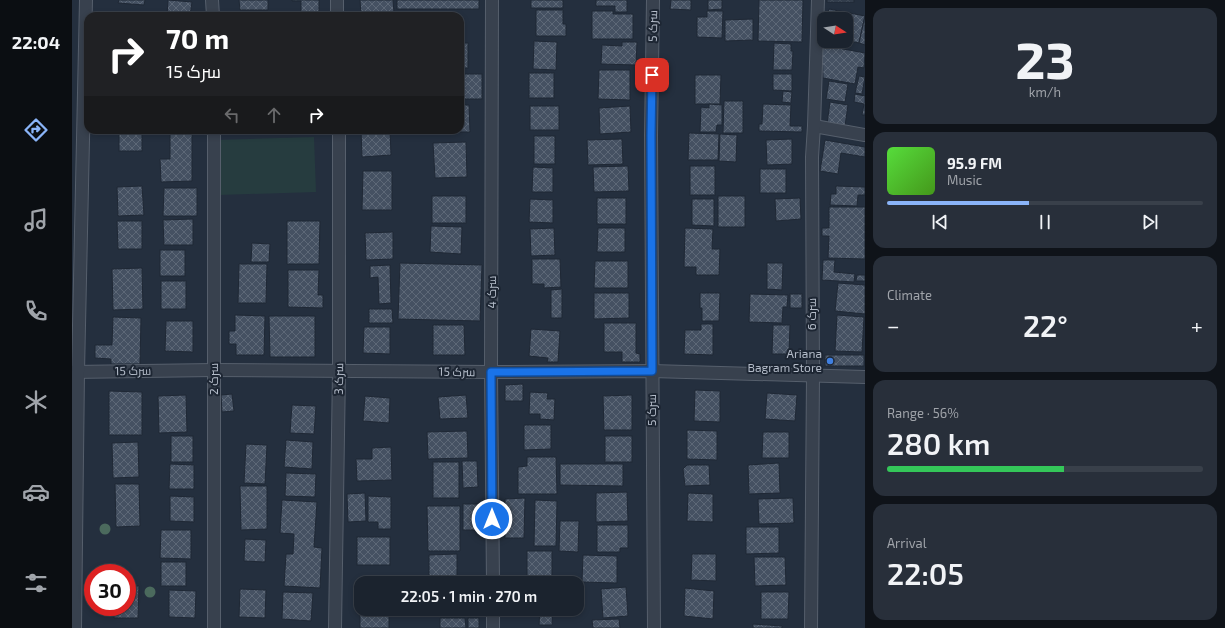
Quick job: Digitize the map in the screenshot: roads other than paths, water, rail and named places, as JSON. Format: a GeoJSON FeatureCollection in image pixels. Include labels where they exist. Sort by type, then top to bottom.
{"type":"FeatureCollection","features":[{"type":"Feature","properties":{"kind":"street"},"geometry":{"type":"LineString","coordinates":[[86,0],[86,12]]}},
{"type":"Feature","properties":{"kind":"street"},"geometry":{"type":"LineString","coordinates":[[212,0],[213,12]]}},
{"type":"Feature","properties":{"kind":"street"},"geometry":{"type":"LineString","coordinates":[[337,0],[337,12]]}},
{"type":"Feature","properties":{"kind":"street","name":"سرک 4"},"geometry":{"type":"LineString","coordinates":[[492,0],[492,576]]}},
{"type":"Feature","properties":{"kind":"street","name":"سرک 5"},"geometry":{"type":"LineString","coordinates":[[654,0],[651,135],[654,628]]}},
{"type":"Feature","properties":{"kind":"street","name":"سرک 6"},"geometry":{"type":"LineString","coordinates":[[811,628],[813,376],[812,156],[818,0]]}},
{"type":"Feature","properties":{"kind":"street"},"geometry":{"type":"LineString","coordinates":[[75,628],[75,372],[84,68]]}},
{"type":"Feature","properties":{"kind":"street"},"geometry":{"type":"LineString","coordinates":[[814,126],[865,135]]}},
{"type":"Feature","properties":{"kind":"street","name":"سرک 2"},"geometry":{"type":"LineString","coordinates":[[214,134],[214,628]]}},
{"type":"Feature","properties":{"kind":"street","name":"سرک 3"},"geometry":{"type":"LineString","coordinates":[[335,628],[339,371],[339,134]]}},
{"type":"Feature","properties":{"kind":"street","name":"سرک 15"},"geometry":{"type":"LineString","coordinates":[[75,372],[214,370],[491,372],[652,371],[865,377]]}},
{"type":"Feature","properties":{"kind":"street"},"geometry":{"type":"LineString","coordinates":[[493,616],[493,628]]}},
{"type":"Feature","properties":{"kind":"place","name":"Ariana Bagram Store"},"geometry":{"type":"Point","coordinates":[830,361]}}]}
